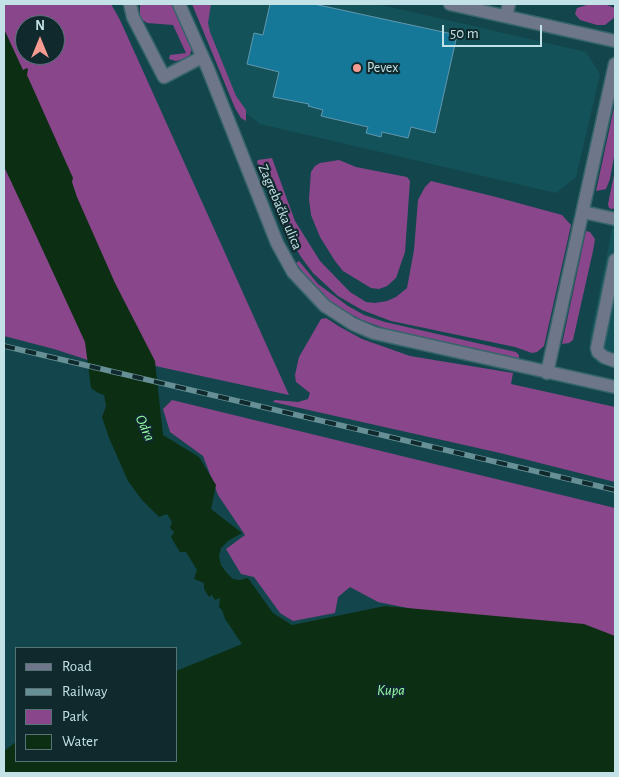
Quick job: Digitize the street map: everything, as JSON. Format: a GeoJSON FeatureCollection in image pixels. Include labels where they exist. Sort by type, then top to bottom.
{"type":"FeatureCollection","features":[{"type":"Feature","properties":{"kind":"street"},"geometry":{"type":"LineString","coordinates":[[130,4],[133,17],[164,77],[202,57]]}},
{"type":"Feature","properties":{"kind":"street","name":"Zagrebačka ulica"},"geometry":{"type":"LineString","coordinates":[[179,4],[277,243],[293,272],[325,306],[353,324],[374,333],[615,387]]}},
{"type":"Feature","properties":{"kind":"street"},"geometry":{"type":"LineString","coordinates":[[450,4],[508,10],[615,41]]}},
{"type":"Feature","properties":{"kind":"street"},"geometry":{"type":"LineString","coordinates":[[547,373],[615,64]]}},
{"type":"Feature","properties":{"kind":"street"},"geometry":{"type":"LineString","coordinates":[[582,212],[615,220]]}},
{"type":"Feature","properties":{"kind":"street"},"geometry":{"type":"LineString","coordinates":[[615,260],[597,348],[598,352],[604,357],[615,360]]}},
{"type":"Feature","properties":{"kind":"shaded area"},"geometry":{"type":"Polygon","coordinates":[[[192,4],[377,4],[586,52],[600,74],[576,177],[556,193],[260,124],[238,107],[192,4]]]}},
{"type":"Feature","properties":{"kind":"shaded area"},"geometry":{"type":"Polygon","coordinates":[[[615,215],[615,367],[598,363],[591,356],[590,338],[615,215]]]}},
{"type":"Feature","properties":{"kind":"green space"},"geometry":{"type":"Polygon","coordinates":[[[4,4],[111,4],[120,20],[289,395],[146,364],[4,48],[4,4]]]}},
{"type":"Feature","properties":{"kind":"green space"},"geometry":{"type":"Polygon","coordinates":[[[140,4],[174,4],[192,49],[189,57],[176,61],[169,59],[170,55],[186,53],[173,25],[147,23],[140,18],[140,4]]]}},
{"type":"Feature","properties":{"kind":"green space"},"geometry":{"type":"Polygon","coordinates":[[[192,4],[211,4],[208,23],[210,32],[236,96],[246,110],[246,121],[241,118],[235,108],[192,4]]]}},
{"type":"Feature","properties":{"kind":"green space"},"geometry":{"type":"Polygon","coordinates":[[[590,4],[604,4],[615,8],[615,17],[605,25],[597,25],[580,20],[575,14],[577,8],[590,4]]]}},
{"type":"Feature","properties":{"kind":"green space"},"geometry":{"type":"Polygon","coordinates":[[[615,103],[615,151],[610,179],[606,189],[596,191],[615,103]]]}},
{"type":"Feature","properties":{"kind":"green space"},"geometry":{"type":"Polygon","coordinates":[[[272,158],[295,221],[320,261],[350,292],[366,302],[387,301],[396,297],[407,288],[414,250],[418,200],[425,187],[431,181],[562,215],[571,225],[544,346],[537,352],[532,353],[515,347],[391,321],[362,310],[338,296],[313,273],[281,223],[257,162],[258,160],[272,158]]]}},
{"type":"Feature","properties":{"kind":"green space"},"geometry":{"type":"Polygon","coordinates":[[[339,160],[356,167],[407,177],[410,181],[405,252],[396,278],[387,286],[379,289],[371,288],[343,271],[320,237],[311,215],[309,199],[311,172],[320,163],[339,160]]]}},
{"type":"Feature","properties":{"kind":"green space"},"geometry":{"type":"Polygon","coordinates":[[[4,167],[86,334],[94,362],[4,336],[4,167]]]}},
{"type":"Feature","properties":{"kind":"green space"},"geometry":{"type":"Polygon","coordinates":[[[615,170],[615,208],[612,209],[609,208],[608,204],[615,170]]]}},
{"type":"Feature","properties":{"kind":"green space"},"geometry":{"type":"Polygon","coordinates":[[[586,231],[590,232],[595,239],[593,251],[573,340],[562,344],[586,231]]]}},
{"type":"Feature","properties":{"kind":"green space"},"geometry":{"type":"Polygon","coordinates":[[[299,261],[318,284],[364,315],[385,322],[516,352],[519,358],[518,360],[392,331],[362,320],[337,307],[325,297],[310,282],[296,263],[299,261]]]}},
{"type":"Feature","properties":{"kind":"green space"},"geometry":{"type":"Polygon","coordinates":[[[326,318],[362,339],[410,356],[513,373],[511,384],[615,407],[615,482],[500,453],[273,402],[275,400],[298,402],[308,399],[310,393],[296,382],[295,375],[299,357],[321,319],[326,318]]]}},
{"type":"Feature","properties":{"kind":"green space"},"geometry":{"type":"Polygon","coordinates":[[[172,400],[615,508],[615,650],[378,602],[350,587],[338,597],[335,613],[293,621],[280,613],[254,577],[241,574],[226,549],[245,535],[218,495],[203,456],[170,432],[163,409],[172,400]]]}},
{"type":"Feature","properties":{"kind":"water","name":"Kupa"},"geometry":{"type":"Polygon","coordinates":[[[4,29],[15,53],[15,65],[21,65],[23,70],[28,69],[27,75],[73,178],[72,182],[77,197],[115,283],[155,361],[163,435],[199,457],[216,485],[211,509],[242,533],[228,541],[221,548],[219,556],[221,565],[226,572],[233,579],[248,578],[273,613],[292,625],[385,606],[584,624],[615,636],[615,773],[4,773],[4,751],[15,743],[15,762],[178,762],[178,670],[242,644],[219,607],[220,598],[215,600],[212,595],[209,597],[204,589],[204,583],[194,579],[197,570],[186,552],[180,552],[171,537],[174,532],[170,528],[172,522],[167,514],[159,517],[142,500],[128,481],[102,417],[106,406],[104,395],[91,388],[85,342],[4,166],[4,29]]]}},
{"type":"Feature","properties":{"kind":"building","name":"Pevex"},"geometry":{"type":"Polygon","coordinates":[[[270,4],[314,4],[457,35],[435,133],[411,127],[408,138],[382,132],[381,137],[366,133],[368,127],[321,116],[323,110],[308,106],[309,104],[273,97],[279,72],[247,64],[254,33],[263,35],[270,4]]]}},
{"type":"Feature","properties":{"kind":"railway"},"geometry":{"type":"LineString","coordinates":[[4,346],[615,490]]}},
{"type":"Feature","properties":{"kind":"place","name":"Pevex"},"geometry":{"type":"Point","coordinates":[357,68]}},
{"type":"Feature","properties":{"kind":"water label","name":"Odra"},"geometry":{"type":"Point","coordinates":[145,428]}}]}
